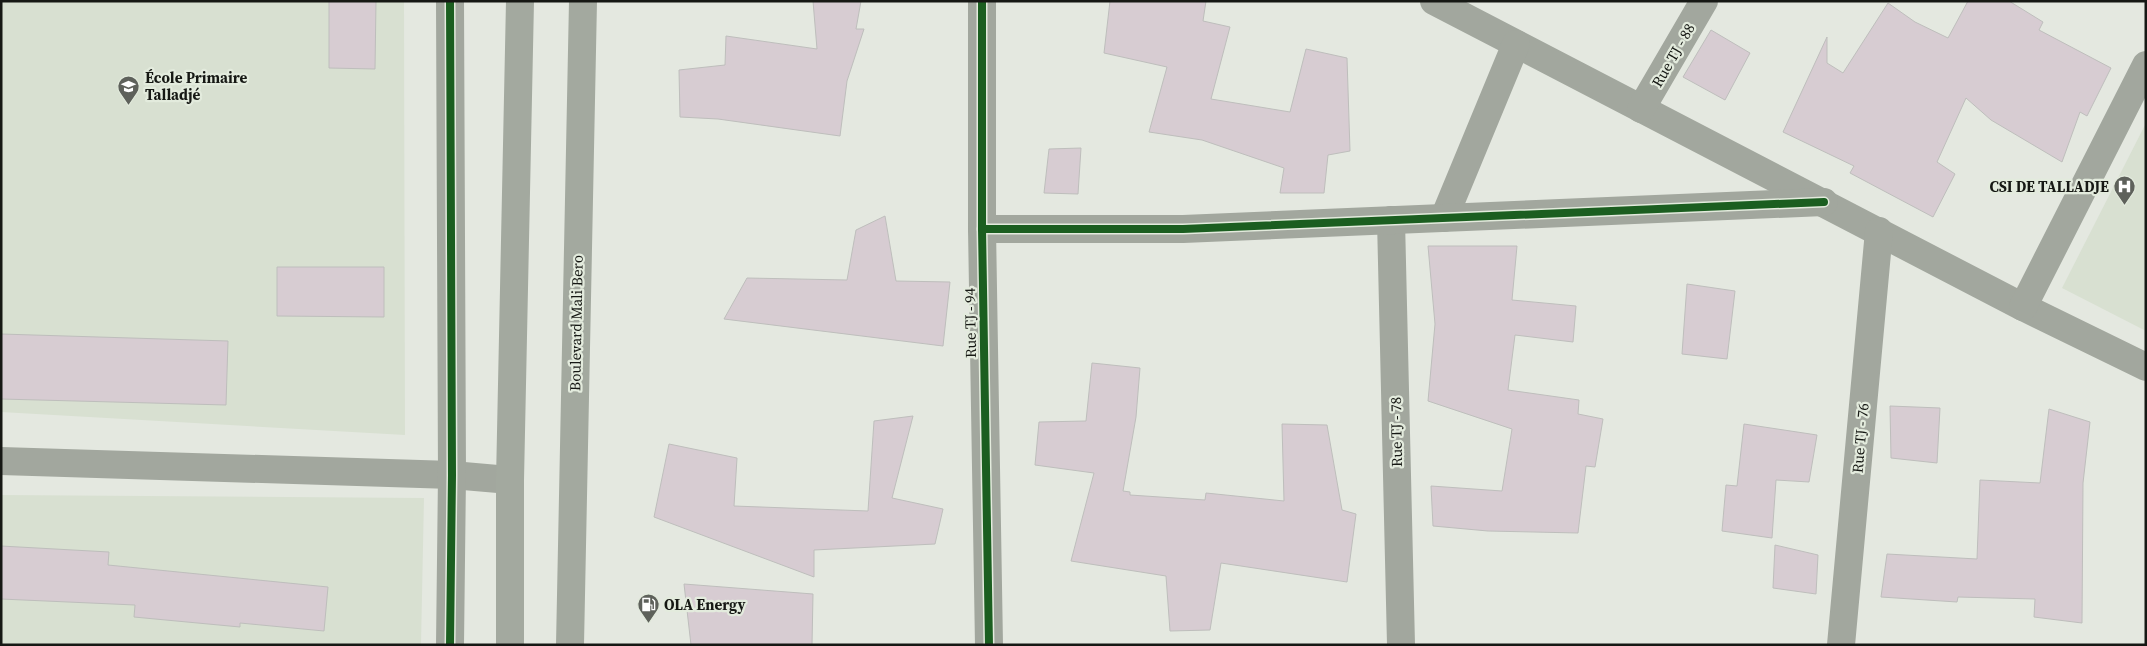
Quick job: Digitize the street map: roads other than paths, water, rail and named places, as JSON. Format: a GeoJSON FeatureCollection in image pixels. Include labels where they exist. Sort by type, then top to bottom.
{"type":"FeatureCollection","features":[{"type":"Feature","properties":{"kind":"main road"},"geometry":{"type":"LineString","coordinates":[[510,645],[510,480],[520,1]]}},
{"type":"Feature","properties":{"kind":"main road","name":"Boulevard Mali Bero"},"geometry":{"type":"LineString","coordinates":[[570,645],[582,1]]}},
{"type":"Feature","properties":{"kind":"street"},"geometry":{"type":"LineString","coordinates":[[450,1],[452,475],[450,645]]}},
{"type":"Feature","properties":{"kind":"street","name":"Rue TJ - 94"},"geometry":{"type":"LineString","coordinates":[[982,1],[982,228],[989,645]]}},
{"type":"Feature","properties":{"kind":"street"},"geometry":{"type":"LineString","coordinates":[[1434,1],[2023,307],[2146,367]]}},
{"type":"Feature","properties":{"kind":"street","name":"Rue TJ - 88"},"geometry":{"type":"LineString","coordinates":[[1641,109],[1704,1]]}},
{"type":"Feature","properties":{"kind":"street"},"geometry":{"type":"LineString","coordinates":[[1444,218],[1516,44]]}},
{"type":"Feature","properties":{"kind":"street"},"geometry":{"type":"LineString","coordinates":[[2023,307],[2146,65]]}},
{"type":"Feature","properties":{"kind":"street"},"geometry":{"type":"LineString","coordinates":[[982,228],[1183,229],[1824,202]]}},
{"type":"Feature","properties":{"kind":"street","name":"Rue TJ - 78"},"geometry":{"type":"LineString","coordinates":[[1391,220],[1401,645]]}},
{"type":"Feature","properties":{"kind":"street","name":"Rue TJ - 76"},"geometry":{"type":"LineString","coordinates":[[1841,645],[1879,231]]}},
{"type":"Feature","properties":{"kind":"street"},"geometry":{"type":"LineString","coordinates":[[1,461],[452,475],[510,480]]}},
{"type":"Feature","properties":{"kind":"place","name":"École Primaire Talladjé"},"geometry":{"type":"Point","coordinates":[129,105]}},
{"type":"Feature","properties":{"kind":"place","name":"CSI DE TALLADJE"},"geometry":{"type":"Point","coordinates":[2125,205]}},
{"type":"Feature","properties":{"kind":"place","name":"OLA Energy"},"geometry":{"type":"Point","coordinates":[648,623]}}]}
